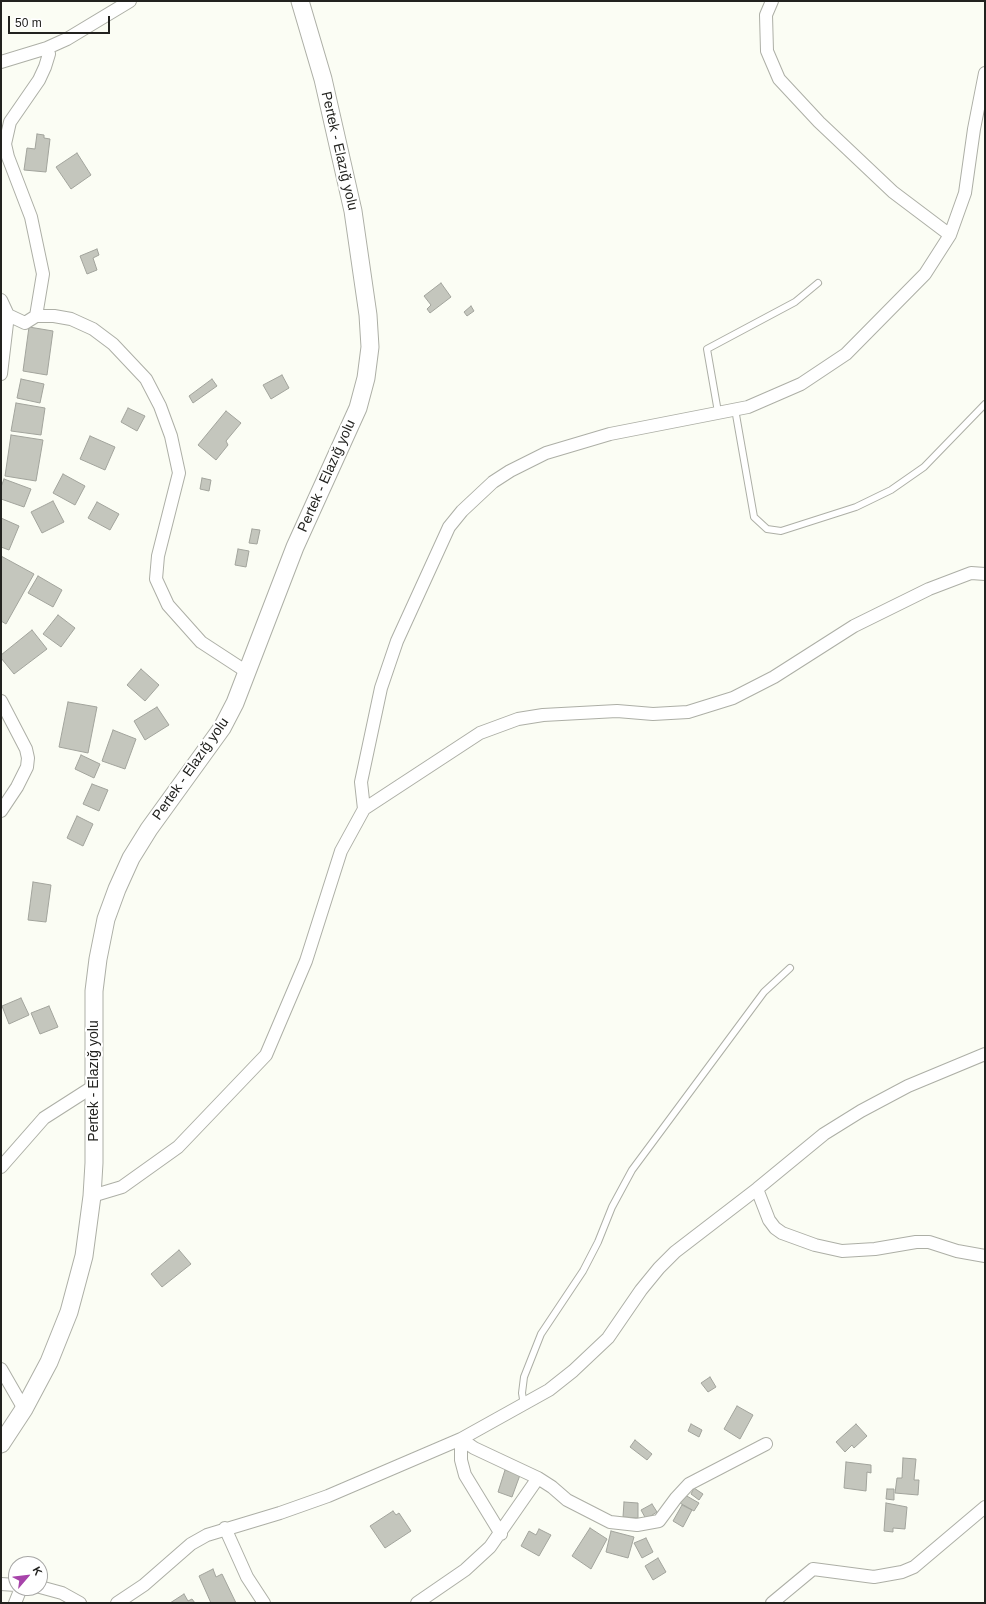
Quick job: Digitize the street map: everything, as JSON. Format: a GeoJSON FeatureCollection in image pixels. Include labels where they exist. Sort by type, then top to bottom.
{"type":"FeatureCollection","features":[{"type":"Feature","properties":{"kind":"main road","name":"Pertek - Elazığ yolu"},"geometry":{"type":"LineString","coordinates":[[1,1444],[24,1409],[49,1362],[69,1312],[84,1256],[92,1196],[94,991],[98,959],[106,919],[131,858],[149,829],[222,728],[247,672],[295,547],[358,408],[366,378],[370,347],[364,278],[353,210],[323,79],[300,1]]}},
{"type":"Feature","properties":{"kind":"street"},"geometry":{"type":"LineString","coordinates":[[1,62],[47,48],[87,29],[130,1]]}},
{"type":"Feature","properties":{"kind":"street"},"geometry":{"type":"LineString","coordinates":[[772,1],[766,15],[767,51],[779,79],[819,122],[893,192],[950,235]]}},
{"type":"Feature","properties":{"kind":"street"},"geometry":{"type":"LineString","coordinates":[[36,316],[44,274],[33,223],[8,157],[5,144],[10,122],[39,80],[45,67],[49,54],[47,48]]}},
{"type":"Feature","properties":{"kind":"street"},"geometry":{"type":"LineString","coordinates":[[364,809],[361,782],[380,688],[397,641],[449,527],[462,511],[493,482],[522,464],[546,453],[610,434],[748,407],[784,392],[816,374],[846,354],[926,274],[950,235],[965,193],[974,129],[985,73]]}},
{"type":"Feature","properties":{"kind":"street"},"geometry":{"type":"LineString","coordinates":[[1,300],[5,316],[1,374]]}},
{"type":"Feature","properties":{"kind":"street"},"geometry":{"type":"LineString","coordinates":[[5,316],[24,323],[36,316],[54,316],[71,319],[94,329],[113,344],[146,379],[160,406],[172,436],[179,473],[158,556],[156,580],[168,605],[201,642],[247,672]]}},
{"type":"Feature","properties":{"kind":"street"},"geometry":{"type":"LineString","coordinates":[[92,1196],[122,1187],[178,1147],[266,1055],[306,961],[341,851],[364,809],[480,733],[518,720],[543,715],[617,711],[653,714],[688,712],[733,698],[774,677],[854,626],[888,609],[936,586],[971,574],[985,574]]}},
{"type":"Feature","properties":{"kind":"street"},"geometry":{"type":"LineString","coordinates":[[1,701],[26,749],[28,758],[27,767],[18,787],[1,811]]}},
{"type":"Feature","properties":{"kind":"street"},"geometry":{"type":"LineString","coordinates":[[117,1603],[144,1585],[191,1544],[207,1535],[225,1528],[280,1513],[328,1496],[461,1439],[549,1390],[573,1371],[608,1338],[658,1268],[675,1252],[757,1189],[824,1134],[861,1111],[908,1086],[985,1054]]}},
{"type":"Feature","properties":{"kind":"street"},"geometry":{"type":"LineString","coordinates":[[1,1167],[44,1118],[94,1086]]}},
{"type":"Feature","properties":{"kind":"street"},"geometry":{"type":"LineString","coordinates":[[757,1189],[769,1220],[775,1228],[782,1233],[815,1245],[842,1251],[875,1249],[916,1242],[929,1242],[957,1251],[985,1256]]}},
{"type":"Feature","properties":{"kind":"street"},"geometry":{"type":"LineString","coordinates":[[1,1369],[24,1409]]}},
{"type":"Feature","properties":{"kind":"street"},"geometry":{"type":"LineString","coordinates":[[461,1439],[474,1448],[538,1478],[552,1487],[567,1500],[610,1522],[637,1526],[659,1521],[676,1498],[690,1484],[766,1444]]}},
{"type":"Feature","properties":{"kind":"street"},"geometry":{"type":"LineString","coordinates":[[461,1439],[461,1460],[465,1476],[501,1534]]}},
{"type":"Feature","properties":{"kind":"street"},"geometry":{"type":"LineString","coordinates":[[416,1603],[465,1570],[479,1558],[501,1534],[538,1478]]}},
{"type":"Feature","properties":{"kind":"street"},"geometry":{"type":"LineString","coordinates":[[772,1603],[812,1569],[874,1577],[888,1576],[908,1570],[929,1556],[985,1507]]}},
{"type":"Feature","properties":{"kind":"street"},"geometry":{"type":"LineString","coordinates":[[225,1528],[248,1577],[264,1603]]}},
{"type":"Feature","properties":{"kind":"street"},"geometry":{"type":"LineString","coordinates":[[48,1589],[62,1592],[80,1603]]}},
{"type":"Feature","properties":{"kind":"lane"},"geometry":{"type":"LineString","coordinates":[[718,412],[707,349],[795,302],[818,283]]}},
{"type":"Feature","properties":{"kind":"lane"},"geometry":{"type":"LineString","coordinates":[[735,409],[754,517],[767,529],[781,531],[856,507],[891,490],[924,467],[985,404]]}},
{"type":"Feature","properties":{"kind":"lane"},"geometry":{"type":"LineString","coordinates":[[524,1405],[522,1385],[536,1345],[550,1318],[586,1266],[598,1242],[612,1207],[632,1170],[759,998],[790,968]]}},
{"type":"Feature","properties":{"kind":"building"},"geometry":{"type":"Polygon","coordinates":[[[37,134],[44,135],[44,138],[50,139],[46,172],[24,170],[27,148],[35,149],[37,134]]]}},
{"type":"Feature","properties":{"kind":"building"},"geometry":{"type":"Polygon","coordinates":[[[77,153],[91,175],[71,189],[56,167],[77,153]]]}},
{"type":"Feature","properties":{"kind":"building"},"geometry":{"type":"Polygon","coordinates":[[[97,249],[99,255],[93,258],[97,270],[87,274],[80,256],[97,249]]]}},
{"type":"Feature","properties":{"kind":"building"},"geometry":{"type":"Polygon","coordinates":[[[441,283],[451,297],[430,313],[427,309],[431,305],[424,296],[441,283]]]}},
{"type":"Feature","properties":{"kind":"building"},"geometry":{"type":"Polygon","coordinates":[[[471,306],[474,311],[467,316],[464,312],[471,306]]]}},
{"type":"Feature","properties":{"kind":"building"},"geometry":{"type":"Polygon","coordinates":[[[29,327],[53,331],[47,375],[23,371],[29,327]]]}},
{"type":"Feature","properties":{"kind":"building"},"geometry":{"type":"Polygon","coordinates":[[[282,375],[289,388],[271,399],[263,385],[282,375]]]}},
{"type":"Feature","properties":{"kind":"building"},"geometry":{"type":"Polygon","coordinates":[[[21,379],[44,384],[40,403],[17,398],[21,379]]]}},
{"type":"Feature","properties":{"kind":"building"},"geometry":{"type":"Polygon","coordinates":[[[212,379],[217,386],[193,403],[189,396],[212,379]]]}},
{"type":"Feature","properties":{"kind":"building"},"geometry":{"type":"Polygon","coordinates":[[[16,403],[45,408],[41,435],[11,431],[16,403]]]}},
{"type":"Feature","properties":{"kind":"building"},"geometry":{"type":"Polygon","coordinates":[[[128,408],[145,416],[137,431],[121,422],[128,408]]]}},
{"type":"Feature","properties":{"kind":"building"},"geometry":{"type":"Polygon","coordinates":[[[226,411],[241,423],[226,441],[228,445],[216,460],[198,445],[226,411]]]}},
{"type":"Feature","properties":{"kind":"building"},"geometry":{"type":"Polygon","coordinates":[[[11,435],[43,440],[36,481],[5,476],[11,435]]]}},
{"type":"Feature","properties":{"kind":"building"},"geometry":{"type":"Polygon","coordinates":[[[90,436],[115,447],[105,470],[80,459],[90,436]]]}},
{"type":"Feature","properties":{"kind":"building"},"geometry":{"type":"Polygon","coordinates":[[[63,474],[85,486],[75,505],[53,493],[63,474]]]}},
{"type":"Feature","properties":{"kind":"building"},"geometry":{"type":"Polygon","coordinates":[[[202,478],[211,480],[209,491],[200,489],[202,478]]]}},
{"type":"Feature","properties":{"kind":"building"},"geometry":{"type":"Polygon","coordinates":[[[4,479],[31,489],[24,507],[1,499],[1,487],[4,479]]]}},
{"type":"Feature","properties":{"kind":"building"},"geometry":{"type":"Polygon","coordinates":[[[53,501],[64,522],[42,533],[31,512],[53,501]]]}},
{"type":"Feature","properties":{"kind":"building"},"geometry":{"type":"Polygon","coordinates":[[[97,502],[119,514],[110,530],[88,518],[97,502]]]}},
{"type":"Feature","properties":{"kind":"building"},"geometry":{"type":"Polygon","coordinates":[[[1,518],[19,526],[9,550],[1,547],[1,518]]]}},
{"type":"Feature","properties":{"kind":"building"},"geometry":{"type":"Polygon","coordinates":[[[252,529],[260,530],[257,544],[249,543],[252,529]]]}},
{"type":"Feature","properties":{"kind":"building"},"geometry":{"type":"Polygon","coordinates":[[[238,549],[249,551],[246,567],[235,565],[238,549]]]}},
{"type":"Feature","properties":{"kind":"building"},"geometry":{"type":"Polygon","coordinates":[[[1,556],[34,574],[6,624],[1,621],[1,556]]]}},
{"type":"Feature","properties":{"kind":"building"},"geometry":{"type":"Polygon","coordinates":[[[38,576],[62,590],[53,607],[28,593],[38,576]]]}},
{"type":"Feature","properties":{"kind":"building"},"geometry":{"type":"Polygon","coordinates":[[[58,615],[75,628],[61,647],[43,634],[58,615]]]}},
{"type":"Feature","properties":{"kind":"building"},"geometry":{"type":"Polygon","coordinates":[[[32,630],[47,649],[14,674],[1,658],[1,655],[32,630]]]}},
{"type":"Feature","properties":{"kind":"building"},"geometry":{"type":"Polygon","coordinates":[[[141,669],[159,685],[145,701],[127,685],[141,669]]]}},
{"type":"Feature","properties":{"kind":"building"},"geometry":{"type":"Polygon","coordinates":[[[68,702],[97,707],[88,753],[59,747],[68,702]]]}},
{"type":"Feature","properties":{"kind":"building"},"geometry":{"type":"Polygon","coordinates":[[[157,707],[169,725],[145,740],[134,721],[157,707]]]}},
{"type":"Feature","properties":{"kind":"building"},"geometry":{"type":"Polygon","coordinates":[[[113,730],[136,739],[125,769],[102,761],[113,730]]]}},
{"type":"Feature","properties":{"kind":"building"},"geometry":{"type":"Polygon","coordinates":[[[81,755],[100,764],[94,778],[75,769],[81,755]]]}},
{"type":"Feature","properties":{"kind":"building"},"geometry":{"type":"Polygon","coordinates":[[[92,784],[108,790],[99,811],[83,804],[92,784]]]}},
{"type":"Feature","properties":{"kind":"building"},"geometry":{"type":"Polygon","coordinates":[[[77,816],[93,824],[83,846],[67,838],[77,816]]]}},
{"type":"Feature","properties":{"kind":"building"},"geometry":{"type":"Polygon","coordinates":[[[33,882],[51,885],[46,922],[28,920],[33,882]]]}},
{"type":"Feature","properties":{"kind":"building"},"geometry":{"type":"Polygon","coordinates":[[[21,998],[29,1015],[9,1024],[2,1006],[21,998]]]}},
{"type":"Feature","properties":{"kind":"building"},"geometry":{"type":"Polygon","coordinates":[[[49,1006],[58,1027],[40,1034],[31,1013],[49,1006]]]}},
{"type":"Feature","properties":{"kind":"building"},"geometry":{"type":"Polygon","coordinates":[[[179,1250],[191,1264],[162,1287],[151,1274],[179,1250]]]}},
{"type":"Feature","properties":{"kind":"building"},"geometry":{"type":"Polygon","coordinates":[[[710,1377],[716,1387],[708,1392],[701,1383],[710,1377]]]}},
{"type":"Feature","properties":{"kind":"building"},"geometry":{"type":"Polygon","coordinates":[[[737,1406],[753,1415],[740,1439],[724,1429],[737,1406]]]}},
{"type":"Feature","properties":{"kind":"building"},"geometry":{"type":"Polygon","coordinates":[[[691,1424],[702,1430],[699,1437],[688,1431],[691,1424]]]}},
{"type":"Feature","properties":{"kind":"building"},"geometry":{"type":"Polygon","coordinates":[[[856,1424],[867,1436],[854,1448],[852,1445],[845,1452],[836,1442],[856,1424]]]}},
{"type":"Feature","properties":{"kind":"building"},"geometry":{"type":"Polygon","coordinates":[[[635,1440],[652,1454],[647,1460],[630,1447],[635,1440]]]}},
{"type":"Feature","properties":{"kind":"building"},"geometry":{"type":"Polygon","coordinates":[[[903,1458],[916,1459],[914,1480],[919,1480],[918,1495],[895,1493],[897,1478],[902,1478],[903,1458]]]}},
{"type":"Feature","properties":{"kind":"building"},"geometry":{"type":"Polygon","coordinates":[[[846,1462],[871,1465],[871,1473],[867,1472],[866,1491],[844,1488],[846,1462]]]}},
{"type":"Feature","properties":{"kind":"building"},"geometry":{"type":"Polygon","coordinates":[[[505,1470],[520,1475],[512,1497],[498,1492],[505,1470]]]}},
{"type":"Feature","properties":{"kind":"building"},"geometry":{"type":"Polygon","coordinates":[[[694,1488],[703,1494],[699,1500],[691,1494],[694,1488]]]}},
{"type":"Feature","properties":{"kind":"building"},"geometry":{"type":"Polygon","coordinates":[[[887,1489],[894,1489],[894,1500],[886,1499],[887,1489]]]}},
{"type":"Feature","properties":{"kind":"building"},"geometry":{"type":"Polygon","coordinates":[[[685,1495],[699,1503],[694,1511],[680,1503],[685,1495]]]}},
{"type":"Feature","properties":{"kind":"building"},"geometry":{"type":"Polygon","coordinates":[[[624,1502],[638,1503],[638,1518],[623,1517],[624,1502]]]}},
{"type":"Feature","properties":{"kind":"building"},"geometry":{"type":"Polygon","coordinates":[[[886,1503],[907,1507],[905,1529],[893,1528],[893,1532],[884,1531],[886,1503]]]}},
{"type":"Feature","properties":{"kind":"building"},"geometry":{"type":"Polygon","coordinates":[[[652,1504],[657,1512],[646,1519],[641,1510],[652,1504]]]}},
{"type":"Feature","properties":{"kind":"building"},"geometry":{"type":"Polygon","coordinates":[[[682,1505],[692,1510],[683,1527],[673,1521],[682,1505]]]}},
{"type":"Feature","properties":{"kind":"building"},"geometry":{"type":"Polygon","coordinates":[[[393,1511],[396,1515],[399,1513],[411,1531],[385,1548],[370,1526],[393,1511]]]}},
{"type":"Feature","properties":{"kind":"building"},"geometry":{"type":"Polygon","coordinates":[[[590,1528],[607,1539],[591,1569],[572,1556],[590,1528]]]}},
{"type":"Feature","properties":{"kind":"building"},"geometry":{"type":"Polygon","coordinates":[[[539,1529],[551,1535],[539,1556],[521,1546],[529,1531],[536,1535],[539,1529]]]}},
{"type":"Feature","properties":{"kind":"building"},"geometry":{"type":"Polygon","coordinates":[[[611,1531],[634,1537],[628,1558],[606,1552],[611,1531]]]}},
{"type":"Feature","properties":{"kind":"building"},"geometry":{"type":"Polygon","coordinates":[[[646,1538],[653,1552],[642,1558],[634,1543],[646,1538]]]}},
{"type":"Feature","properties":{"kind":"building"},"geometry":{"type":"Polygon","coordinates":[[[658,1558],[666,1572],[653,1580],[645,1566],[658,1558]]]}},
{"type":"Feature","properties":{"kind":"building"},"geometry":{"type":"Polygon","coordinates":[[[213,1569],[216,1577],[222,1574],[236,1603],[211,1603],[199,1576],[213,1569]]]}},
{"type":"Feature","properties":{"kind":"building"},"geometry":{"type":"Polygon","coordinates":[[[184,1594],[188,1601],[192,1599],[195,1603],[170,1603],[184,1594]]]}}]}
